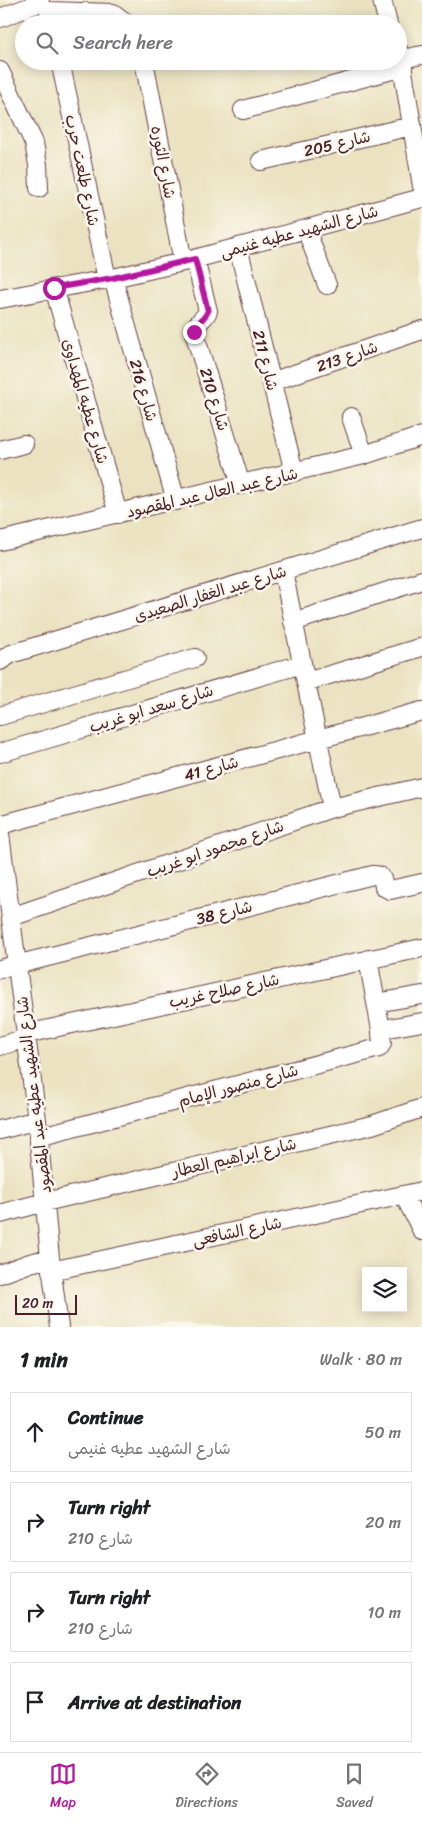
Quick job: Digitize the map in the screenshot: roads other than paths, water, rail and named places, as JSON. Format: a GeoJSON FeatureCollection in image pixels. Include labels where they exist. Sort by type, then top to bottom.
{"type":"FeatureCollection","features":[{"type":"Feature","properties":{"kind":"street"},"geometry":{"type":"LineString","coordinates":[[382,0],[386,15]]}},
{"type":"Feature","properties":{"kind":"street"},"geometry":{"type":"LineString","coordinates":[[0,18],[18,5],[34,5],[47,9],[113,13],[116,15]]}},
{"type":"Feature","properties":{"kind":"street"},"geometry":{"type":"LineString","coordinates":[[407,58],[422,55]]}},
{"type":"Feature","properties":{"kind":"street","name":"شارع طلعت حرب"},"geometry":{"type":"LineString","coordinates":[[62,70],[110,279]]}},
{"type":"Feature","properties":{"kind":"street","name":"شارع الثوره"},"geometry":{"type":"LineString","coordinates":[[146,70],[189,261]]}},
{"type":"Feature","properties":{"kind":"street"},"geometry":{"type":"LineString","coordinates":[[243,110],[367,70]]}},
{"type":"Feature","properties":{"kind":"street"},"geometry":{"type":"LineString","coordinates":[[403,70],[422,186]]}},
{"type":"Feature","properties":{"kind":"street"},"geometry":{"type":"LineString","coordinates":[[0,71],[34,143],[38,165],[39,188]]}},
{"type":"Feature","properties":{"kind":"street","name":"شارع 205"},"geometry":{"type":"LineString","coordinates":[[261,161],[412,126]]}},
{"type":"Feature","properties":{"kind":"street","name":"شارع الشهيد عطيه غنيمى"},"geometry":{"type":"LineString","coordinates":[[1,296],[110,279],[189,261],[422,198]]}},
{"type":"Feature","properties":{"kind":"street"},"geometry":{"type":"LineString","coordinates":[[306,229],[327,285]]}},
{"type":"Feature","properties":{"kind":"street","name":"شارع 211"},"geometry":{"type":"LineString","coordinates":[[238,248],[294,472]]}},
{"type":"Feature","properties":{"kind":"street","name":"شارع 210"},"geometry":{"type":"LineString","coordinates":[[189,261],[208,311],[203,319],[196,324],[194,332],[240,485]]}},
{"type":"Feature","properties":{"kind":"street","name":"شارع 216"},"geometry":{"type":"LineString","coordinates":[[110,279],[176,501]]}},
{"type":"Feature","properties":{"kind":"street","name":"شارع عطيه المهداوى"},"geometry":{"type":"LineString","coordinates":[[54,288],[118,514]]}},
{"type":"Feature","properties":{"kind":"street","name":"شارع 213"},"geometry":{"type":"LineString","coordinates":[[271,382],[422,330]]}},
{"type":"Feature","properties":{"kind":"street"},"geometry":{"type":"LineString","coordinates":[[351,417],[364,456]]}},
{"type":"Feature","properties":{"kind":"street","name":"شارع عبد العال عبد المقصود"},"geometry":{"type":"LineString","coordinates":[[0,541],[364,456],[422,436]]}},
{"type":"Feature","properties":{"kind":"street"},"geometry":{"type":"LineString","coordinates":[[0,450],[24,444]]}},
{"type":"Feature","properties":{"kind":"street","name":"شارع عبد الغفار الصعيدى"},"geometry":{"type":"LineString","coordinates":[[0,661],[11,654],[422,528]]}},
{"type":"Feature","properties":{"kind":"street"},"geometry":{"type":"LineString","coordinates":[[283,571],[332,808]]}},
{"type":"Feature","properties":{"kind":"street"},"geometry":{"type":"LineString","coordinates":[[293,622],[422,580]]}},
{"type":"Feature","properties":{"kind":"street"},"geometry":{"type":"LineString","coordinates":[[306,682],[422,647]]}},
{"type":"Feature","properties":{"kind":"street"},"geometry":{"type":"LineString","coordinates":[[0,716],[195,658]]}},
{"type":"Feature","properties":{"kind":"street","name":"شارع سعد ابو غريب"},"geometry":{"type":"LineString","coordinates":[[0,753],[302,664]]}},
{"type":"Feature","properties":{"kind":"street","name":"شارع 41"},"geometry":{"type":"LineString","coordinates":[[0,825],[422,711]]}},
{"type":"Feature","properties":{"kind":"street","name":"شارع محمود ابو غريب"},"geometry":{"type":"LineString","coordinates":[[11,917],[332,808],[422,787]]}},
{"type":"Feature","properties":{"kind":"street","name":"شارع الشهيد عطيه عبد المقصود"},"geometry":{"type":"LineString","coordinates":[[0,834],[2,870],[11,917],[38,1128],[59,1327]]}},
{"type":"Feature","properties":{"kind":"street","name":"شارع 38"},"geometry":{"type":"LineString","coordinates":[[17,963],[373,875],[381,876],[384,887],[390,890],[422,883]]}},
{"type":"Feature","properties":{"kind":"street","name":"شارع صلاح غريب"},"geometry":{"type":"LineString","coordinates":[[0,1046],[26,1036],[422,948]]}},
{"type":"Feature","properties":{"kind":"street"},"geometry":{"type":"LineString","coordinates":[[368,959],[381,1030],[422,1022]]}},
{"type":"Feature","properties":{"kind":"street"},"geometry":{"type":"LineString","coordinates":[[0,969],[17,963]]}},
{"type":"Feature","properties":{"kind":"street"},"geometry":{"type":"LineString","coordinates":[[376,1003],[422,995]]}},
{"type":"Feature","properties":{"kind":"street","name":"شارع منصور الإمام"},"geometry":{"type":"LineString","coordinates":[[0,1130],[38,1128],[379,1048],[382,1043],[381,1030]]}},
{"type":"Feature","properties":{"kind":"street","name":"شارع ابراهيم العطار"},"geometry":{"type":"LineString","coordinates":[[0,1214],[372,1125],[422,1108]]}},
{"type":"Feature","properties":{"kind":"street","name":"شارع الشافعى"},"geometry":{"type":"LineString","coordinates":[[0,1274],[30,1263],[51,1265],[422,1191]]}},
{"type":"Feature","properties":{"kind":"street"},"geometry":{"type":"LineString","coordinates":[[404,1195],[422,1231]]}}]}
